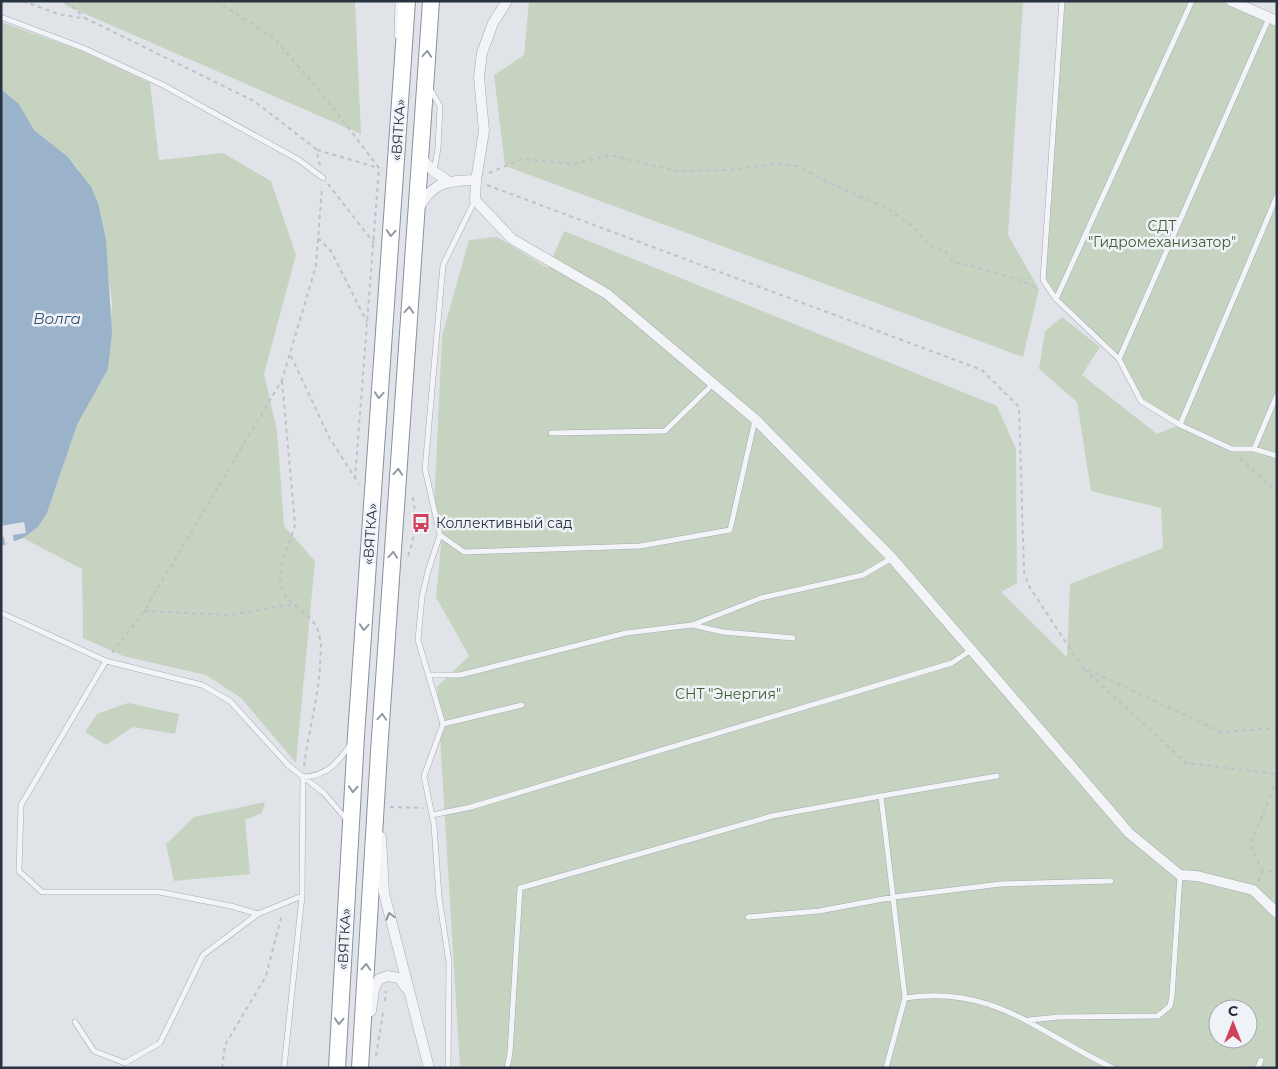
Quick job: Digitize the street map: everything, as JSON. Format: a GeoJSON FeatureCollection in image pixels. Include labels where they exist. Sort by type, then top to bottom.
{"type":"FeatureCollection","features":[{"type":"Feature","properties":{"kind":"highway","name":"«ВЯТКА»"},"geometry":{"type":"LineString","coordinates":[[337,1068],[356,736],[407,1]]}},
{"type":"Feature","properties":{"kind":"highway","name":"«ВЯТКА»"},"geometry":{"type":"LineString","coordinates":[[361,1068],[379,752],[430,1]]}},
{"type":"Feature","properties":{"kind":"street"},"geometry":{"type":"LineString","coordinates":[[507,1],[493,23],[482,53],[479,77],[484,131],[476,180],[475,200],[512,239],[607,294],[755,419],[892,558],[1129,833],[1180,874],[1197,876],[1253,890],[1277,913]]}},
{"type":"Feature","properties":{"kind":"street"},"geometry":{"type":"LineString","coordinates":[[1231,1],[1273,19]]}},
{"type":"Feature","properties":{"kind":"street"},"geometry":{"type":"LineString","coordinates":[[419,155],[434,171],[448,181]]}},
{"type":"Feature","properties":{"kind":"street"},"geometry":{"type":"LineString","coordinates":[[415,213],[424,198],[434,187],[448,181],[476,180]]}},
{"type":"Feature","properties":{"kind":"street"},"geometry":{"type":"LineString","coordinates":[[379,752],[384,894],[429,1068]]}},
{"type":"Feature","properties":{"kind":"street"},"geometry":{"type":"LineString","coordinates":[[361,1068],[376,983],[383,977],[399,978],[410,997]]}},
{"type":"Feature","properties":{"kind":"lane"},"geometry":{"type":"LineString","coordinates":[[398,1],[397,25],[401,80]]}},
{"type":"Feature","properties":{"kind":"lane"},"geometry":{"type":"LineString","coordinates":[[1062,1],[1043,280],[1056,299],[1119,359],[1141,401],[1180,425],[1232,449],[1254,450],[1277,456]]}},
{"type":"Feature","properties":{"kind":"lane"},"geometry":{"type":"LineString","coordinates":[[1056,299],[1192,1]]}},
{"type":"Feature","properties":{"kind":"lane"},"geometry":{"type":"LineString","coordinates":[[1,17],[83,48],[163,85],[299,160],[323,178]]}},
{"type":"Feature","properties":{"kind":"lane"},"geometry":{"type":"LineString","coordinates":[[1119,359],[1273,19]]}},
{"type":"Feature","properties":{"kind":"lane"},"geometry":{"type":"LineString","coordinates":[[425,80],[440,106],[438,149],[434,171]]}},
{"type":"Feature","properties":{"kind":"lane"},"geometry":{"type":"LineString","coordinates":[[1180,425],[1277,196]]}},
{"type":"Feature","properties":{"kind":"lane"},"geometry":{"type":"LineString","coordinates":[[448,1068],[449,962],[439,897],[432,815],[424,776],[443,724],[418,640],[422,597],[440,534],[425,469],[443,265],[475,200]]}},
{"type":"Feature","properties":{"kind":"lane"},"geometry":{"type":"LineString","coordinates":[[552,433],[665,431],[713,384]]}},
{"type":"Feature","properties":{"kind":"lane"},"geometry":{"type":"LineString","coordinates":[[1254,450],[1277,395]]}},
{"type":"Feature","properties":{"kind":"lane"},"geometry":{"type":"LineString","coordinates":[[440,534],[464,552],[640,546],[730,530],[755,419]]}},
{"type":"Feature","properties":{"kind":"lane"},"geometry":{"type":"LineString","coordinates":[[429,675],[460,675],[626,633],[692,625],[761,598],[863,575],[892,558]]}},
{"type":"Feature","properties":{"kind":"lane"},"geometry":{"type":"LineString","coordinates":[[1,613],[106,661],[202,685],[230,701],[288,765],[330,799],[351,826]]}},
{"type":"Feature","properties":{"kind":"lane"},"geometry":{"type":"LineString","coordinates":[[692,625],[723,632],[793,638]]}},
{"type":"Feature","properties":{"kind":"lane"},"geometry":{"type":"LineString","coordinates":[[432,815],[471,807],[952,663],[971,650]]}},
{"type":"Feature","properties":{"kind":"lane"},"geometry":{"type":"LineString","coordinates":[[106,661],[21,805],[19,871],[42,892],[159,892],[231,906],[258,914]]}},
{"type":"Feature","properties":{"kind":"lane"},"geometry":{"type":"LineString","coordinates":[[443,724],[522,705]]}},
{"type":"Feature","properties":{"kind":"lane"},"geometry":{"type":"LineString","coordinates":[[303,777],[320,775],[329,770],[356,736]]}},
{"type":"Feature","properties":{"kind":"lane"},"geometry":{"type":"LineString","coordinates":[[507,1068],[510,1053],[520,888],[772,816],[997,776]]}},
{"type":"Feature","properties":{"kind":"lane"},"geometry":{"type":"LineString","coordinates":[[284,1068],[302,896],[303,777]]}},
{"type":"Feature","properties":{"kind":"lane"},"geometry":{"type":"LineString","coordinates":[[881,796],[905,998],[886,1068]]}},
{"type":"Feature","properties":{"kind":"lane"},"geometry":{"type":"LineString","coordinates":[[1029,1020],[1059,1017],[1150,1017],[1165,1012],[1170,1006],[1172,996],[1180,874]]}},
{"type":"Feature","properties":{"kind":"lane"},"geometry":{"type":"LineString","coordinates":[[748,917],[819,911],[894,897],[1001,884],[1111,881]]}},
{"type":"Feature","properties":{"kind":"lane"},"geometry":{"type":"LineString","coordinates":[[75,1022],[94,1051],[125,1063],[160,1043],[203,955],[258,914],[302,896]]}},
{"type":"Feature","properties":{"kind":"lane"},"geometry":{"type":"LineString","coordinates":[[905,998],[940,994],[970,998],[1029,1020],[1079,1052],[1113,1068]]}},
{"type":"Feature","properties":{"kind":"lane"},"geometry":{"type":"LineString","coordinates":[[1258,1068],[1262,1060]]}},
{"type":"Feature","properties":{"kind":"path"},"geometry":{"type":"LineString","coordinates":[[23,1],[58,14],[87,19]]}},
{"type":"Feature","properties":{"kind":"path"},"geometry":{"type":"LineString","coordinates":[[66,1],[87,19],[254,101],[316,149],[379,168]]}},
{"type":"Feature","properties":{"kind":"path"},"geometry":{"type":"LineString","coordinates":[[216,1],[274,38],[328,101],[379,168],[355,478]]}},
{"type":"Feature","properties":{"kind":"path"},"geometry":{"type":"LineString","coordinates":[[106,661],[144,611],[282,380],[291,356],[316,266],[323,178],[316,149]]}},
{"type":"Feature","properties":{"kind":"path"},"geometry":{"type":"LineString","coordinates":[[476,180],[522,160],[574,164],[610,155],[677,171],[728,170],[776,164],[797,166],[838,187],[887,208],[916,229],[930,246],[945,251],[954,263],[966,263],[992,272],[1018,277],[1056,299]]}},
{"type":"Feature","properties":{"kind":"path"},"geometry":{"type":"LineString","coordinates":[[323,178],[374,243]]}},
{"type":"Feature","properties":{"kind":"path"},"geometry":{"type":"LineString","coordinates":[[476,180],[982,370],[1019,407],[1024,572],[1029,586],[1082,667],[1186,763],[1277,774]]}},
{"type":"Feature","properties":{"kind":"path"},"geometry":{"type":"LineString","coordinates":[[318,238],[331,251],[368,324]]}},
{"type":"Feature","properties":{"kind":"path"},"geometry":{"type":"LineString","coordinates":[[291,356],[329,437],[359,485]]}},
{"type":"Feature","properties":{"kind":"path"},"geometry":{"type":"LineString","coordinates":[[282,380],[295,524],[292,541],[282,558],[280,578],[282,593],[292,604],[309,615],[318,626],[321,641],[318,697],[306,750],[303,777]]}},
{"type":"Feature","properties":{"kind":"path"},"geometry":{"type":"LineString","coordinates":[[1232,449],[1277,492]]}},
{"type":"Feature","properties":{"kind":"path"},"geometry":{"type":"LineString","coordinates":[[144,611],[230,615],[292,604]]}},
{"type":"Feature","properties":{"kind":"path"},"geometry":{"type":"LineString","coordinates":[[1082,667],[1221,732],[1277,728]]}},
{"type":"Feature","properties":{"kind":"path"},"geometry":{"type":"LineString","coordinates":[[1263,871],[1250,846],[1277,779]]}},
{"type":"Feature","properties":{"kind":"path"},"geometry":{"type":"LineString","coordinates":[[388,806],[430,808]]}},
{"type":"Feature","properties":{"kind":"path"},"geometry":{"type":"LineString","coordinates":[[1263,871],[1277,872]]}},
{"type":"Feature","properties":{"kind":"path"},"geometry":{"type":"LineString","coordinates":[[1253,890],[1263,871]]}},
{"type":"Feature","properties":{"kind":"path"},"geometry":{"type":"LineString","coordinates":[[222,1068],[225,1045],[266,976],[285,903]]}},
{"type":"Feature","properties":{"kind":"path"},"geometry":{"type":"LineString","coordinates":[[385,1001],[386,991]]}},
{"type":"Feature","properties":{"kind":"path"},"geometry":{"type":"LineString","coordinates":[[376,1058],[383,1010]]}},
{"type":"Feature","properties":{"kind":"green space"},"geometry":{"type":"Polygon","coordinates":[[[60,1],[355,1],[361,134],[67,6],[60,1]]]}},
{"type":"Feature","properties":{"kind":"green space"},"geometry":{"type":"Polygon","coordinates":[[[529,1],[1023,1],[1008,235],[1039,289],[1023,357],[505,166],[494,75],[524,55],[529,1]]]}},
{"type":"Feature","properties":{"kind":"green space","name":"СНТ \"Энергия\""},"geometry":{"type":"Polygon","coordinates":[[[1062,1],[1231,1],[1277,21],[1277,1068],[460,1068],[437,687],[469,656],[436,597],[443,524],[434,507],[442,336],[469,240],[497,237],[548,268],[564,231],[997,406],[1016,449],[1017,583],[1001,592],[1067,657],[1070,584],[1163,548],[1161,508],[1091,491],[1077,402],[1039,369],[1045,331],[1062,317],[1100,347],[1082,375],[1157,434],[1179,425],[1141,401],[1119,359],[1056,299],[1043,280],[1062,1]]]}},
{"type":"Feature","properties":{"kind":"green space"},"geometry":{"type":"Polygon","coordinates":[[[1,22],[82,51],[150,83],[159,160],[223,153],[271,181],[296,255],[264,374],[277,430],[284,526],[315,561],[296,763],[241,698],[206,675],[123,656],[83,638],[82,569],[23,538],[38,527],[47,513],[77,425],[108,369],[112,302],[108,273],[79,170],[69,158],[34,130],[19,104],[1,89],[1,22]]]}},
{"type":"Feature","properties":{"kind":"green space"},"geometry":{"type":"Polygon","coordinates":[[[128,703],[179,714],[175,734],[133,727],[106,745],[85,732],[97,714],[128,703]]]}},
{"type":"Feature","properties":{"kind":"green space"},"geometry":{"type":"Polygon","coordinates":[[[265,802],[262,813],[245,820],[250,874],[174,881],[166,844],[194,817],[265,802]]]}},
{"type":"Feature","properties":{"kind":"water","name":"Волга"},"geometry":{"type":"Polygon","coordinates":[[[1,89],[19,104],[34,130],[68,157],[91,187],[98,203],[106,240],[112,333],[108,369],[77,425],[47,513],[38,527],[23,538],[1,546],[1,89]]]}},
{"type":"Feature","properties":{"kind":"pier"},"geometry":{"type":"Polygon","coordinates":[[[24,522],[26,533],[13,535],[14,542],[5,544],[4,537],[1,537],[1,526],[24,522]]]}},
{"type":"Feature","properties":{"kind":"place","name":"Коллективный сад"},"geometry":{"type":"Point","coordinates":[421,523]}},
{"type":"Feature","properties":{"kind":"park label","name":"СДТ \"Гидромеханизатор\""},"geometry":{"type":"Point","coordinates":[1162,234]}}]}
